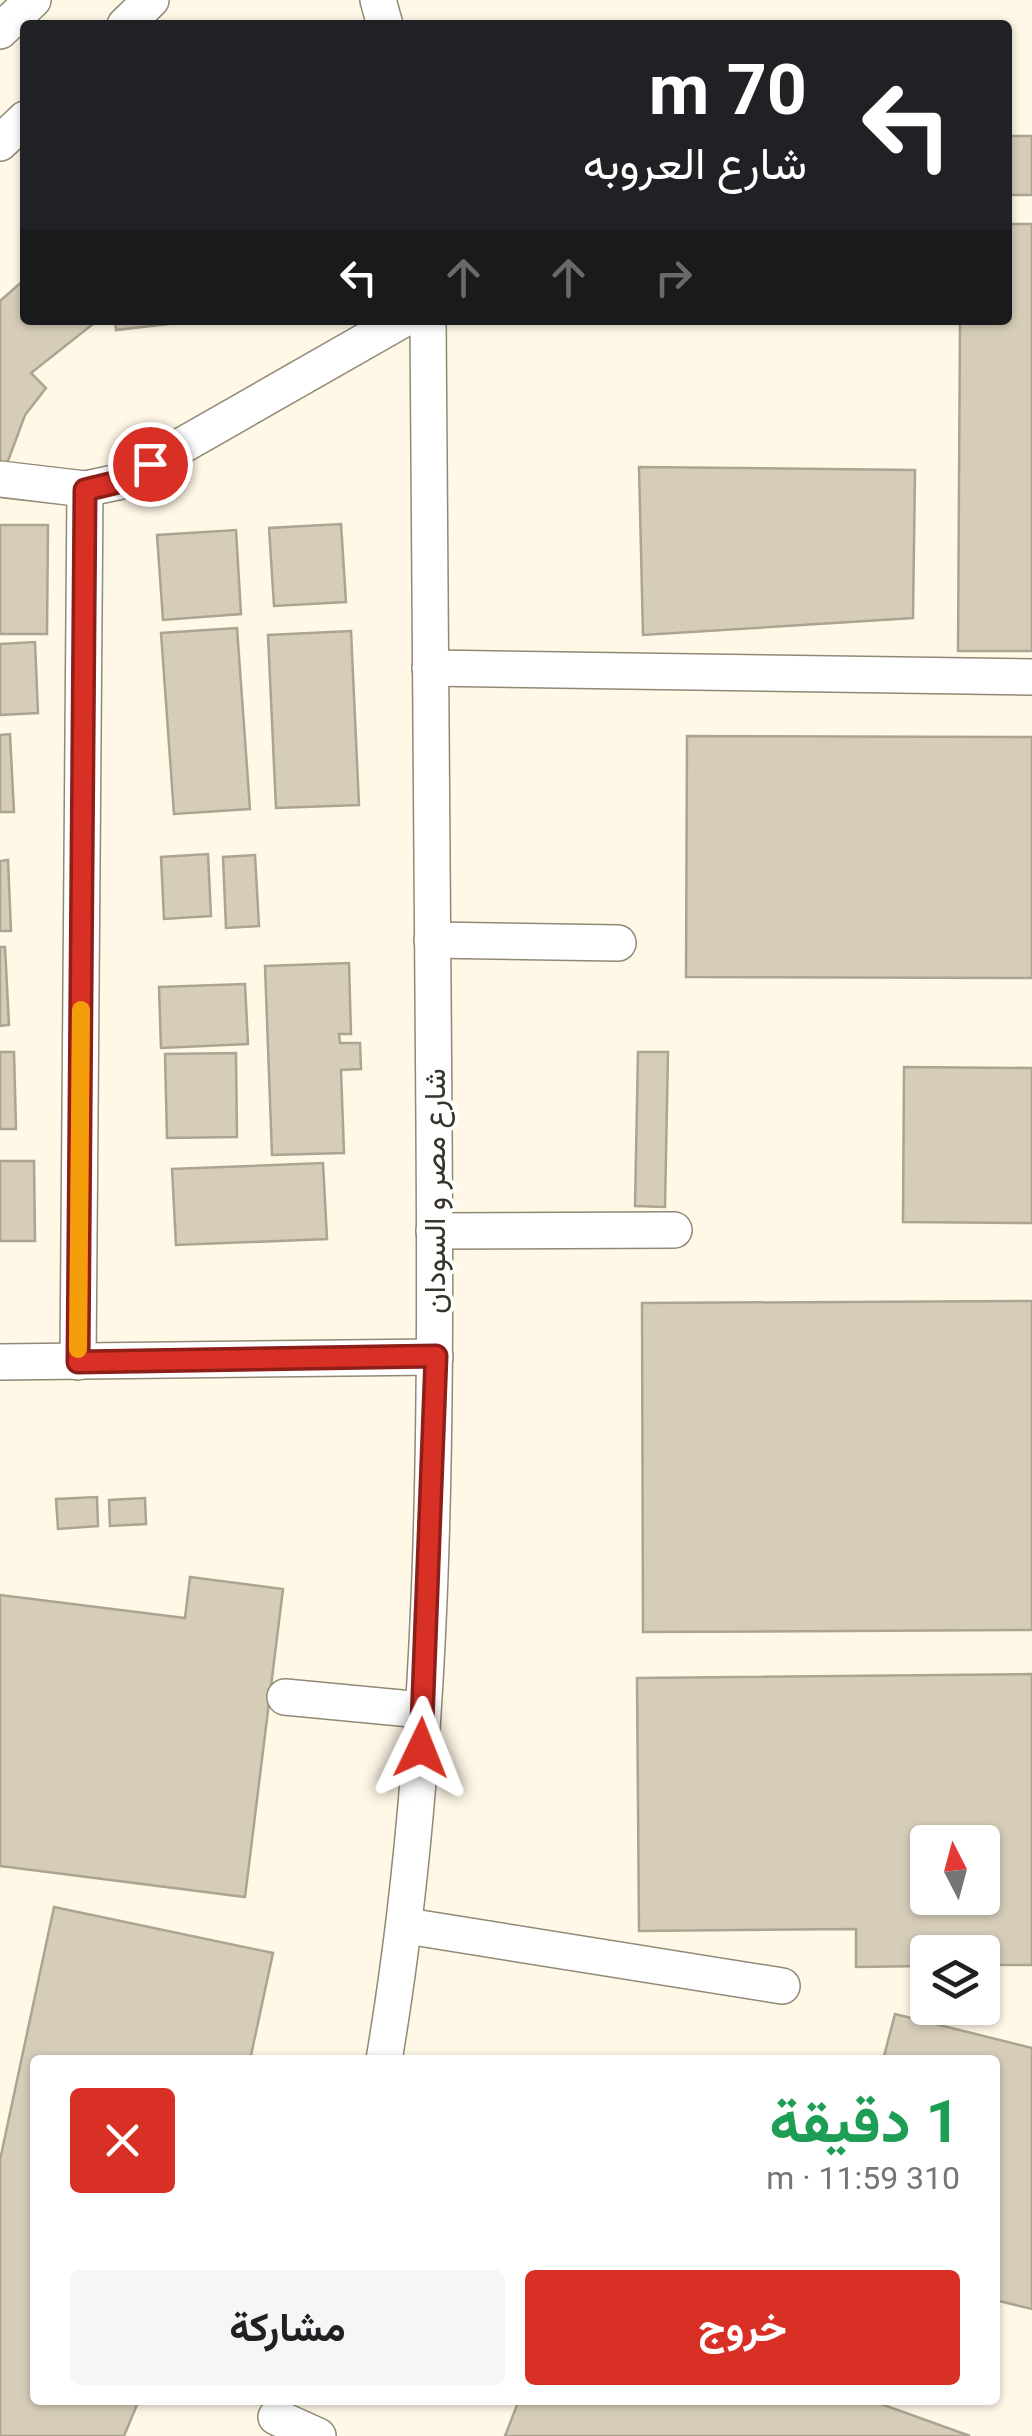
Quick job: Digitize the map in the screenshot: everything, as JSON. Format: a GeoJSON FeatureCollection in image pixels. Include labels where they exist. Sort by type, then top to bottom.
{"type":"FeatureCollection","features":[{"type":"Feature","properties":{"kind":"street"},"geometry":{"type":"LineString","coordinates":[[0,31],[32,0]]}},
{"type":"Feature","properties":{"kind":"street"},"geometry":{"type":"LineString","coordinates":[[130,20],[151,0]]}},
{"type":"Feature","properties":{"kind":"street"},"geometry":{"type":"LineString","coordinates":[[0,143],[20,124]]}},
{"type":"Feature","properties":{"kind":"street"},"geometry":{"type":"LineString","coordinates":[[0,479],[85,490],[118,482],[393,325]]}},
{"type":"Feature","properties":{"kind":"street","name":"شارع مصر و السودان"},"geometry":{"type":"LineString","coordinates":[[385,2055],[406,1926],[422,1710],[436,1356],[428,325]]}},
{"type":"Feature","properties":{"kind":"street"},"geometry":{"type":"LineString","coordinates":[[78,1362],[85,490]]}},
{"type":"Feature","properties":{"kind":"street"},"geometry":{"type":"LineString","coordinates":[[430,668],[1032,676]]}},
{"type":"Feature","properties":{"kind":"street"},"geometry":{"type":"LineString","coordinates":[[432,940],[618,943]]}},
{"type":"Feature","properties":{"kind":"street"},"geometry":{"type":"LineString","coordinates":[[434,1231],[674,1230]]}},
{"type":"Feature","properties":{"kind":"street"},"geometry":{"type":"LineString","coordinates":[[0,1362],[436,1356]]}},
{"type":"Feature","properties":{"kind":"street"},"geometry":{"type":"LineString","coordinates":[[285,1697],[422,1710]]}},
{"type":"Feature","properties":{"kind":"street"},"geometry":{"type":"LineString","coordinates":[[406,1926],[782,1986]]}},
{"type":"Feature","properties":{"kind":"street"},"geometry":{"type":"LineString","coordinates":[[275,2418],[318,2436]]}},
{"type":"Feature","properties":{"kind":"building"},"geometry":{"type":"Polygon","coordinates":[[[1012,136],[1032,136],[1032,195],[1012,195],[1012,136]]]}},
{"type":"Feature","properties":{"kind":"building"},"geometry":{"type":"Polygon","coordinates":[[[1012,224],[1032,224],[1032,651],[958,651],[960,325],[1012,325],[1012,224]]]}},
{"type":"Feature","properties":{"kind":"building"},"geometry":{"type":"Polygon","coordinates":[[[20,283],[20,325],[92,325],[31,373],[46,388],[25,415],[5,469],[0,468],[0,301],[20,283]]]}},
{"type":"Feature","properties":{"kind":"building"},"geometry":{"type":"Polygon","coordinates":[[[116,325],[160,325],[116,330],[116,325]]]}},
{"type":"Feature","properties":{"kind":"building"},"geometry":{"type":"Polygon","coordinates":[[[639,467],[915,470],[913,618],[643,635],[639,467]]]}},
{"type":"Feature","properties":{"kind":"building"},"geometry":{"type":"Polygon","coordinates":[[[341,524],[346,602],[274,606],[269,528],[341,524]]]}},
{"type":"Feature","properties":{"kind":"building"},"geometry":{"type":"Polygon","coordinates":[[[0,525],[48,525],[47,634],[0,634],[0,525]]]}},
{"type":"Feature","properties":{"kind":"building"},"geometry":{"type":"Polygon","coordinates":[[[236,530],[241,614],[163,620],[157,535],[236,530]]]}},
{"type":"Feature","properties":{"kind":"building"},"geometry":{"type":"Polygon","coordinates":[[[237,628],[250,809],[174,814],[161,633],[237,628]]]}},
{"type":"Feature","properties":{"kind":"building"},"geometry":{"type":"Polygon","coordinates":[[[351,631],[359,805],[276,808],[268,635],[351,631]]]}},
{"type":"Feature","properties":{"kind":"building"},"geometry":{"type":"Polygon","coordinates":[[[35,642],[38,713],[0,715],[0,644],[35,642]]]}},
{"type":"Feature","properties":{"kind":"building"},"geometry":{"type":"Polygon","coordinates":[[[10,734],[14,812],[0,812],[0,735],[10,734]]]}},
{"type":"Feature","properties":{"kind":"building"},"geometry":{"type":"Polygon","coordinates":[[[687,736],[1032,737],[1032,978],[686,977],[687,736]]]}},
{"type":"Feature","properties":{"kind":"building"},"geometry":{"type":"Polygon","coordinates":[[[208,854],[211,916],[164,919],[161,857],[208,854]]]}},
{"type":"Feature","properties":{"kind":"building"},"geometry":{"type":"Polygon","coordinates":[[[255,855],[259,926],[226,928],[223,857],[255,855]]]}},
{"type":"Feature","properties":{"kind":"building"},"geometry":{"type":"Polygon","coordinates":[[[8,860],[11,931],[0,931],[0,861],[8,860]]]}},
{"type":"Feature","properties":{"kind":"building"},"geometry":{"type":"Polygon","coordinates":[[[0,947],[5,947],[9,1025],[0,1026],[0,947]]]}},
{"type":"Feature","properties":{"kind":"building"},"geometry":{"type":"Polygon","coordinates":[[[349,963],[351,1034],[339,1034],[340,1043],[360,1043],[361,1069],[341,1070],[344,1153],[272,1155],[265,966],[349,963]]]}},
{"type":"Feature","properties":{"kind":"building"},"geometry":{"type":"Polygon","coordinates":[[[245,984],[248,1044],[161,1048],[159,987],[245,984]]]}},
{"type":"Feature","properties":{"kind":"building"},"geometry":{"type":"Polygon","coordinates":[[[0,1052],[14,1052],[16,1129],[0,1129],[0,1052]]]}},
{"type":"Feature","properties":{"kind":"building"},"geometry":{"type":"Polygon","coordinates":[[[638,1052],[668,1052],[665,1207],[635,1206],[638,1052]]]}},
{"type":"Feature","properties":{"kind":"building"},"geometry":{"type":"Polygon","coordinates":[[[236,1053],[237,1137],[167,1138],[165,1054],[236,1053]]]}},
{"type":"Feature","properties":{"kind":"building"},"geometry":{"type":"Polygon","coordinates":[[[904,1067],[1032,1068],[1032,1223],[903,1222],[904,1067]]]}},
{"type":"Feature","properties":{"kind":"building"},"geometry":{"type":"Polygon","coordinates":[[[0,1161],[34,1161],[35,1241],[0,1241],[0,1161]]]}},
{"type":"Feature","properties":{"kind":"building"},"geometry":{"type":"Polygon","coordinates":[[[323,1163],[327,1239],[176,1245],[172,1169],[323,1163]]]}},
{"type":"Feature","properties":{"kind":"building"},"geometry":{"type":"Polygon","coordinates":[[[1032,1301],[1032,1630],[643,1632],[642,1303],[1032,1301]]]}},
{"type":"Feature","properties":{"kind":"building"},"geometry":{"type":"Polygon","coordinates":[[[97,1497],[98,1526],[58,1529],[56,1499],[97,1497]]]}},
{"type":"Feature","properties":{"kind":"building"},"geometry":{"type":"Polygon","coordinates":[[[145,1498],[146,1524],[110,1526],[109,1500],[145,1498]]]}},
{"type":"Feature","properties":{"kind":"building"},"geometry":{"type":"Polygon","coordinates":[[[190,1577],[283,1589],[245,1897],[0,1866],[0,1595],[185,1618],[190,1577]]]}},
{"type":"Feature","properties":{"kind":"building"},"geometry":{"type":"Polygon","coordinates":[[[1032,1674],[1032,1965],[1000,1965],[1000,1935],[910,1935],[910,1966],[856,1967],[856,1929],[639,1931],[637,1678],[1032,1674]]]}},
{"type":"Feature","properties":{"kind":"building"},"geometry":{"type":"Polygon","coordinates":[[[54,1907],[273,1953],[251,2055],[30,2055],[30,2405],[137,2405],[124,2436],[0,2436],[0,2160],[54,1907]]]}},
{"type":"Feature","properties":{"kind":"building"},"geometry":{"type":"Polygon","coordinates":[[[895,2014],[910,2018],[910,2025],[939,2025],[1032,2048],[1032,2309],[1000,2301],[1000,2055],[884,2055],[895,2014]]]}},
{"type":"Feature","properties":{"kind":"building"},"geometry":{"type":"Polygon","coordinates":[[[517,2405],[884,2405],[970,2436],[505,2436],[517,2405]]]}},
{"type":"Feature","properties":{"kind":"slow traffic"},"geometry":{"type":"LineString","coordinates":[[78,1349],[81,1010]]}},
{"type":"Feature","properties":{"kind":"route"},"geometry":{"type":"LineString","coordinates":[[150,464],[118,482],[85,490],[78,1362],[436,1356],[421,1748]]}}]}
